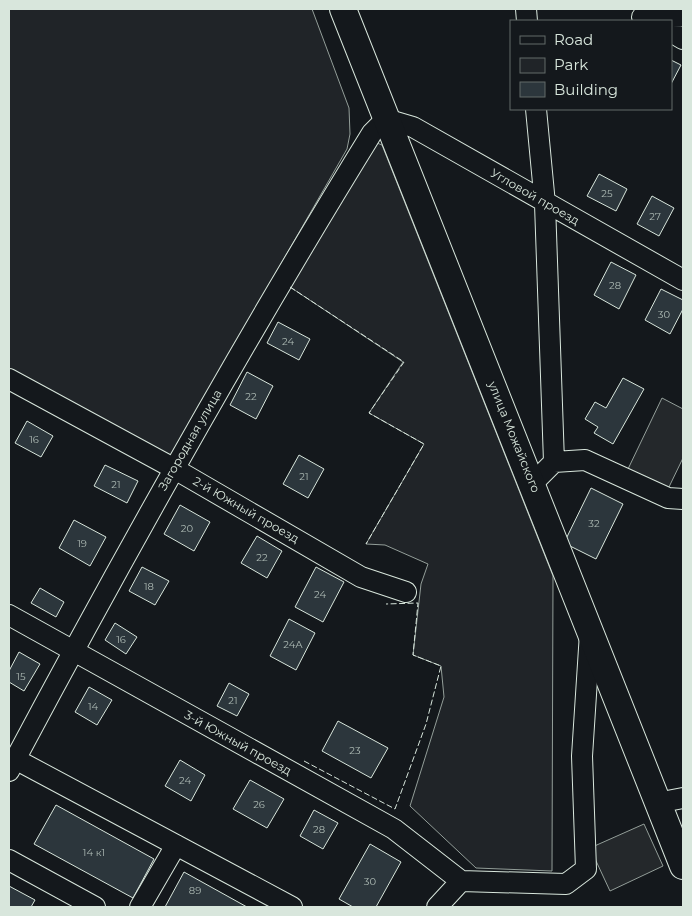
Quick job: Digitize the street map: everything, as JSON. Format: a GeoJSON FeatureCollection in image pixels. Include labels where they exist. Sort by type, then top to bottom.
{"type":"FeatureCollection","features":[{"type":"Feature","properties":{"kind":"main road","name":"улица Можайского"},"geometry":{"type":"LineString","coordinates":[[343,9],[533,482],[683,866]]}},
{"type":"Feature","properties":{"kind":"street"},"geometry":{"type":"LineString","coordinates":[[639,16],[683,16]]}},
{"type":"Feature","properties":{"kind":"street"},"geometry":{"type":"LineString","coordinates":[[672,33],[683,39]]}},
{"type":"Feature","properties":{"kind":"street"},"geometry":{"type":"LineString","coordinates":[[536,110],[545,204],[554,462]]}},
{"type":"Feature","properties":{"kind":"street","name":"Угловой проезд"},"geometry":{"type":"LineString","coordinates":[[386,119],[413,127],[545,204],[683,280]]}},
{"type":"Feature","properties":{"kind":"street","name":"Загородная улица"},"geometry":{"type":"LineString","coordinates":[[12,765],[75,652],[173,468],[295,258],[372,134],[386,119]]}},
{"type":"Feature","properties":{"kind":"street","name":"2-й Южный проезд"},"geometry":{"type":"LineString","coordinates":[[9,379],[173,468],[361,577],[406,592]]}},
{"type":"Feature","properties":{"kind":"street"},"geometry":{"type":"LineString","coordinates":[[533,482],[554,462],[585,460],[668,498],[683,499]]}},
{"type":"Feature","properties":{"kind":"street","name":"3-й Южный проезд"},"geometry":{"type":"LineString","coordinates":[[9,615],[394,829],[461,881]]}},
{"type":"Feature","properties":{"kind":"street"},"geometry":{"type":"LineString","coordinates":[[437,907],[461,881],[566,884],[586,869],[582,756],[590,629]]}},
{"type":"Feature","properties":{"kind":"street"},"geometry":{"type":"LineString","coordinates":[[12,765],[176,845],[292,907]]}},
{"type":"Feature","properties":{"kind":"street"},"geometry":{"type":"LineString","coordinates":[[657,803],[683,798]]}},
{"type":"Feature","properties":{"kind":"street"},"geometry":{"type":"LineString","coordinates":[[140,907],[176,845]]}},
{"type":"Feature","properties":{"kind":"street"},"geometry":{"type":"LineString","coordinates":[[9,860],[96,907]]}},
{"type":"Feature","properties":{"kind":"green space"},"geometry":{"type":"Polygon","coordinates":[[[9,9],[312,9],[349,108],[350,134],[347,149],[170,457],[9,370],[9,9]]]}},
{"type":"Feature","properties":{"kind":"green space"},"geometry":{"type":"Polygon","coordinates":[[[377,143],[382,145],[553,576],[552,871],[476,868],[410,806],[444,697],[441,666],[413,655],[421,584],[428,564],[385,545],[366,544],[424,444],[369,413],[403,362],[290,287],[377,143]]]}},
{"type":"Feature","properties":{"kind":"shaded area"},"geometry":{"type":"Polygon","coordinates":[[[662,398],[683,409],[683,458],[668,489],[628,469],[662,398]]]}},
{"type":"Feature","properties":{"kind":"shaded area"},"geometry":{"type":"Polygon","coordinates":[[[644,824],[663,866],[610,891],[590,848],[644,824]]]}},
{"type":"Feature","properties":{"kind":"building"},"geometry":{"type":"Polygon","coordinates":[[[672,60],[681,65],[672,82],[672,60]]]}},
{"type":"Feature","properties":{"kind":"building"},"geometry":{"type":"Polygon","coordinates":[[[599,174],[627,189],[616,211],[587,196],[599,174]]]}},
{"type":"Feature","properties":{"kind":"building"},"geometry":{"type":"Polygon","coordinates":[[[652,196],[674,208],[659,236],[637,224],[652,196]]]}},
{"type":"Feature","properties":{"kind":"building"},"geometry":{"type":"Polygon","coordinates":[[[611,262],[636,275],[619,309],[594,295],[611,262]]]}},
{"type":"Feature","properties":{"kind":"building"},"geometry":{"type":"Polygon","coordinates":[[[661,289],[683,300],[683,309],[670,334],[645,320],[661,289]]]}},
{"type":"Feature","properties":{"kind":"building"},"geometry":{"type":"Polygon","coordinates":[[[278,322],[310,339],[299,360],[267,343],[278,322]]]}},
{"type":"Feature","properties":{"kind":"building"},"geometry":{"type":"Polygon","coordinates":[[[247,372],[273,386],[256,419],[230,405],[247,372]]]}},
{"type":"Feature","properties":{"kind":"building"},"geometry":{"type":"Polygon","coordinates":[[[623,378],[644,389],[613,444],[594,433],[598,427],[585,419],[595,402],[606,408],[623,378]]]}},
{"type":"Feature","properties":{"kind":"building"},"geometry":{"type":"Polygon","coordinates":[[[27,421],[53,436],[41,457],[15,443],[27,421]]]}},
{"type":"Feature","properties":{"kind":"building"},"geometry":{"type":"Polygon","coordinates":[[[299,455],[324,469],[308,498],[283,484],[299,455]]]}},
{"type":"Feature","properties":{"kind":"building"},"geometry":{"type":"Polygon","coordinates":[[[105,465],[138,481],[127,503],[94,486],[105,465]]]}},
{"type":"Feature","properties":{"kind":"building"},"geometry":{"type":"Polygon","coordinates":[[[591,488],[623,504],[596,559],[564,543],[591,488]]]}},
{"type":"Feature","properties":{"kind":"building"},"geometry":{"type":"Polygon","coordinates":[[[180,505],[210,522],[194,551],[164,534],[180,505]]]}},
{"type":"Feature","properties":{"kind":"building"},"geometry":{"type":"Polygon","coordinates":[[[74,520],[106,537],[90,566],[59,548],[74,520]]]}},
{"type":"Feature","properties":{"kind":"building"},"geometry":{"type":"Polygon","coordinates":[[[257,536],[282,551],[267,578],[241,563],[257,536]]]}},
{"type":"Feature","properties":{"kind":"building"},"geometry":{"type":"Polygon","coordinates":[[[142,567],[169,581],[155,605],[129,591],[142,567]]]}},
{"type":"Feature","properties":{"kind":"building"},"geometry":{"type":"Polygon","coordinates":[[[316,567],[344,582],[323,622],[295,607],[316,567]]]}},
{"type":"Feature","properties":{"kind":"building"},"geometry":{"type":"Polygon","coordinates":[[[40,588],[64,602],[56,617],[31,603],[40,588]]]}},
{"type":"Feature","properties":{"kind":"building"},"geometry":{"type":"Polygon","coordinates":[[[289,619],[315,633],[296,670],[270,656],[289,619]]]}},
{"type":"Feature","properties":{"kind":"building"},"geometry":{"type":"Polygon","coordinates":[[[115,623],[137,637],[126,654],[105,640],[115,623]]]}},
{"type":"Feature","properties":{"kind":"building"},"geometry":{"type":"Polygon","coordinates":[[[19,652],[40,664],[24,691],[9,682],[9,671],[19,652]]]}},
{"type":"Feature","properties":{"kind":"building"},"geometry":{"type":"Polygon","coordinates":[[[229,683],[249,694],[237,716],[217,706],[229,683]]]}},
{"type":"Feature","properties":{"kind":"building"},"geometry":{"type":"Polygon","coordinates":[[[89,687],[112,700],[97,725],[75,712],[89,687]]]}},
{"type":"Feature","properties":{"kind":"building"},"geometry":{"type":"Polygon","coordinates":[[[338,721],[388,748],[371,778],[322,751],[338,721]]]}},
{"type":"Feature","properties":{"kind":"building"},"geometry":{"type":"Polygon","coordinates":[[[180,760],[205,775],[191,801],[165,786],[180,760]]]}},
{"type":"Feature","properties":{"kind":"building"},"geometry":{"type":"Polygon","coordinates":[[[250,780],[284,799],[267,828],[233,809],[250,780]]]}},
{"type":"Feature","properties":{"kind":"building"},"geometry":{"type":"Polygon","coordinates":[[[56,805],[154,859],[133,898],[34,844],[56,805]]]}},
{"type":"Feature","properties":{"kind":"building"},"geometry":{"type":"Polygon","coordinates":[[[314,810],[338,823],[323,849],[300,836],[314,810]]]}},
{"type":"Feature","properties":{"kind":"building"},"geometry":{"type":"Polygon","coordinates":[[[370,844],[401,862],[376,907],[353,907],[339,899],[370,844]]]}},
{"type":"Feature","properties":{"kind":"building"},"geometry":{"type":"Polygon","coordinates":[[[184,872],[247,907],[165,907],[184,872]]]}},
{"type":"Feature","properties":{"kind":"building"},"geometry":{"type":"Polygon","coordinates":[[[9,886],[35,900],[31,907],[9,907],[9,886]]]}},
{"type":"Feature","properties":{"kind":"fence"},"geometry":{"type":"LineString","coordinates":[[290,287],[404,362],[369,413],[424,444],[366,544]]}},
{"type":"Feature","properties":{"kind":"fence"},"geometry":{"type":"LineString","coordinates":[[304,761],[395,809],[426,724],[441,666],[413,655],[418,603],[386,604]]}}]}
